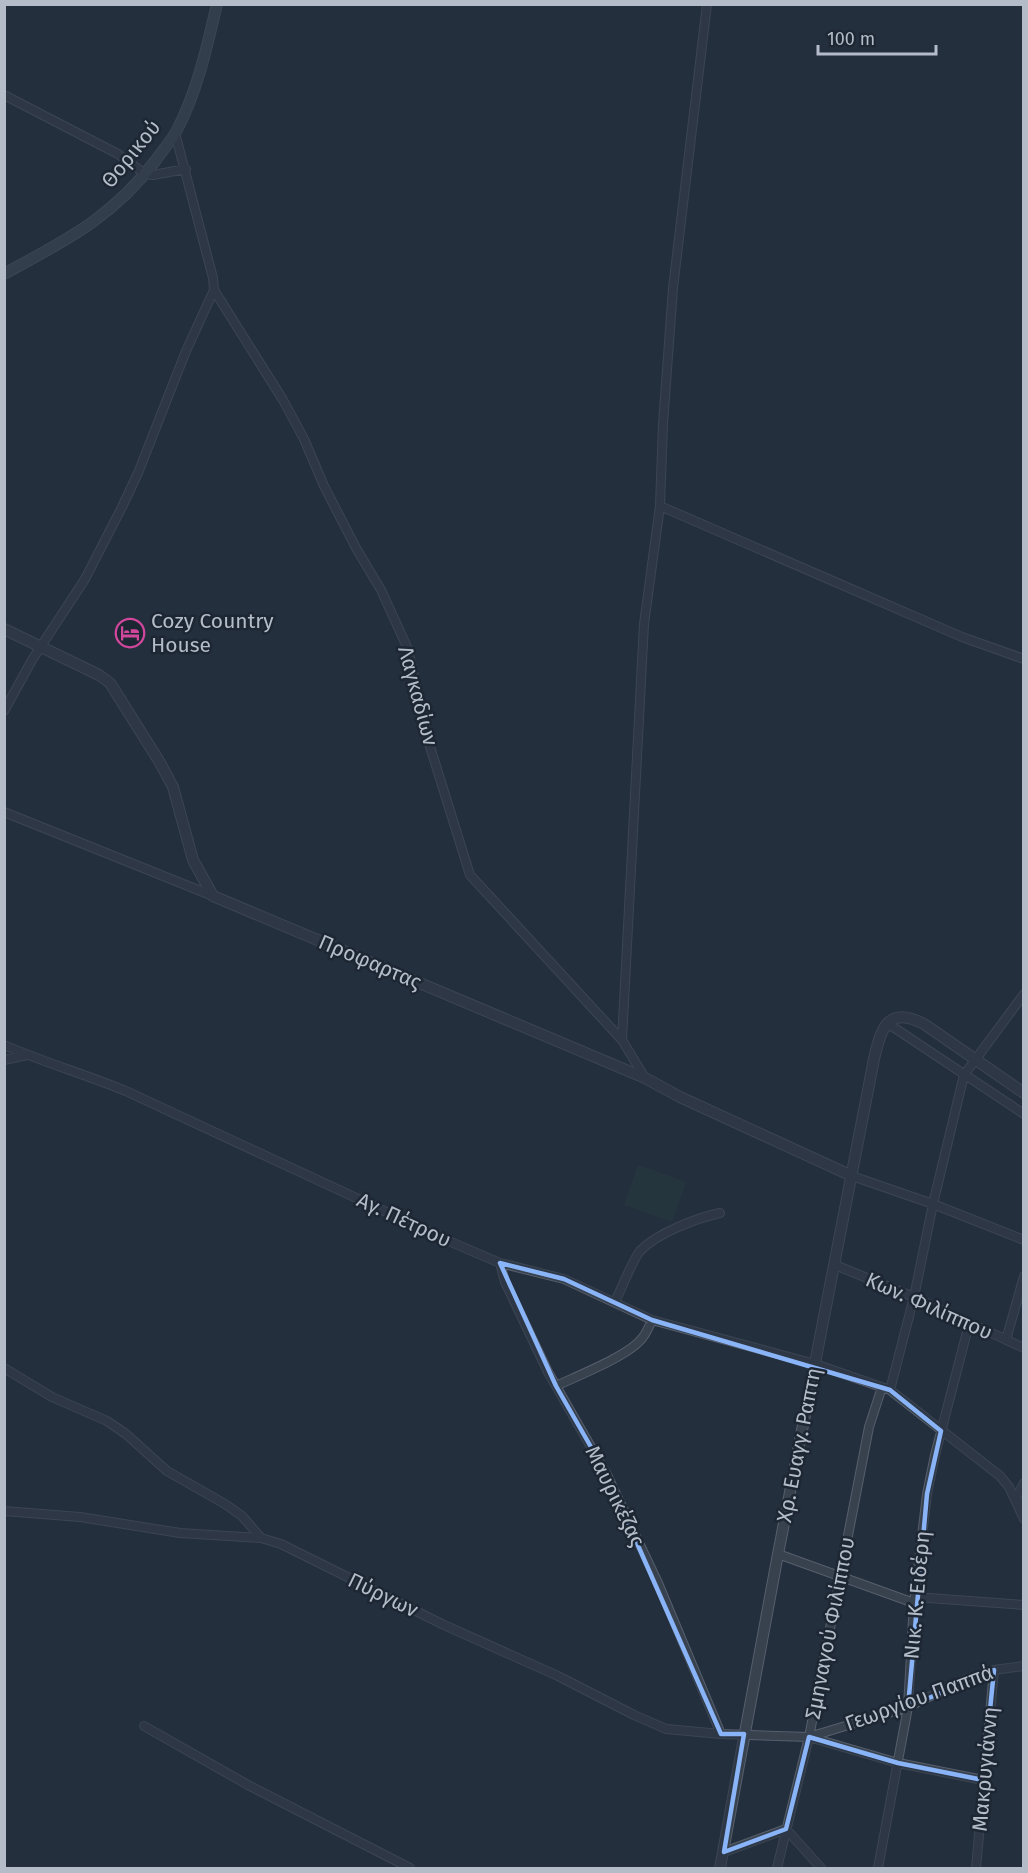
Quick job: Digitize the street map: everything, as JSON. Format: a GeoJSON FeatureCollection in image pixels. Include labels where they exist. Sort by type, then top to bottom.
{"type":"FeatureCollection","features":[{"type":"Feature","properties":{"kind":"main road","name":"Θορικού"},"geometry":{"type":"LineString","coordinates":[[4,274],[94,222],[130,192],[145,174],[176,133],[199,73],[217,4]]}},
{"type":"Feature","properties":{"kind":"street"},"geometry":{"type":"LineString","coordinates":[[622,1040],[644,624],[660,506],[663,424],[673,288],[707,4]]}},
{"type":"Feature","properties":{"kind":"street"},"geometry":{"type":"LineString","coordinates":[[4,95],[118,154],[145,174],[153,175],[186,169]]}},
{"type":"Feature","properties":{"kind":"street"},"geometry":{"type":"LineString","coordinates":[[4,711],[40,647],[85,579],[122,507],[138,473],[186,351],[214,290],[213,278],[176,133]]}},
{"type":"Feature","properties":{"kind":"street","name":"Λαγκαδίων"},"geometry":{"type":"LineString","coordinates":[[214,290],[283,400],[304,439],[324,486],[381,590],[408,650],[427,737],[470,874],[622,1040],[645,1078]]}},
{"type":"Feature","properties":{"kind":"street"},"geometry":{"type":"LineString","coordinates":[[660,506],[963,637],[1023,659]]}},
{"type":"Feature","properties":{"kind":"street"},"geometry":{"type":"LineString","coordinates":[[4,629],[110,682],[173,787],[193,860],[213,896]]}},
{"type":"Feature","properties":{"kind":"street"},"geometry":{"type":"LineString","coordinates":[[4,812],[213,896]]}},
{"type":"Feature","properties":{"kind":"street","name":"Προφαρτας"},"geometry":{"type":"LineString","coordinates":[[213,896],[645,1078],[680,1097],[852,1176]]}},
{"type":"Feature","properties":{"kind":"street","name":"Σμηναγού Φιλίππου"},"geometry":{"type":"LineString","coordinates":[[777,1869],[809,1737],[869,1427],[886,1388],[914,1297],[933,1204],[964,1075],[1023,994]]}},
{"type":"Feature","properties":{"kind":"street"},"geometry":{"type":"LineString","coordinates":[[1023,1093],[912,1018],[898,1016],[886,1023],[1023,1114]]}},
{"type":"Feature","properties":{"kind":"street","name":"Χρ. Ευαγγ. Ραπτη"},"geometry":{"type":"LineString","coordinates":[[720,1869],[778,1554],[874,1059],[879,1036],[886,1023]]}},
{"type":"Feature","properties":{"kind":"street","name":"Αγ. Πέτρου"},"geometry":{"type":"LineString","coordinates":[[4,1044],[27,1055],[86,1074],[128,1092],[500,1263],[564,1279],[652,1320],[815,1364],[886,1388],[1000,1476],[1019,1502],[1023,1519]]}},
{"type":"Feature","properties":{"kind":"street"},"geometry":{"type":"LineString","coordinates":[[4,1060],[27,1055]]}},
{"type":"Feature","properties":{"kind":"street"},"geometry":{"type":"LineString","coordinates":[[852,1176],[933,1204],[1023,1240]]}},
{"type":"Feature","properties":{"kind":"street"},"geometry":{"type":"LineString","coordinates":[[615,1302],[639,1252],[695,1219],[720,1213]]}},
{"type":"Feature","properties":{"kind":"street","name":"Μαυρικέζας"},"geometry":{"type":"LineString","coordinates":[[500,1263],[505,1282],[556,1386],[607,1475],[658,1583],[721,1734]]}},
{"type":"Feature","properties":{"kind":"street","name":"Κων. Φιλίππου"},"geometry":{"type":"LineString","coordinates":[[835,1265],[914,1297],[1023,1348]]}},
{"type":"Feature","properties":{"kind":"street"},"geometry":{"type":"LineString","coordinates":[[1006,1340],[1023,1276]]}},
{"type":"Feature","properties":{"kind":"street"},"geometry":{"type":"LineString","coordinates":[[556,1386],[608,1362],[639,1343],[652,1320]]}},
{"type":"Feature","properties":{"kind":"street","name":"Νικ. Κ. Ειδέρη"},"geometry":{"type":"LineString","coordinates":[[878,1869],[908,1707],[915,1600],[927,1494],[969,1324]]}},
{"type":"Feature","properties":{"kind":"street"},"geometry":{"type":"LineString","coordinates":[[4,1368],[52,1397],[107,1421],[126,1434],[167,1471],[242,1516],[261,1538]]}},
{"type":"Feature","properties":{"kind":"street"},"geometry":{"type":"LineString","coordinates":[[1019,1502],[1023,1483]]}},
{"type":"Feature","properties":{"kind":"street","name":"Πύργων"},"geometry":{"type":"LineString","coordinates":[[4,1511],[80,1517],[180,1533],[261,1538],[281,1544],[444,1625],[558,1676],[666,1729],[744,1734]]}},
{"type":"Feature","properties":{"kind":"street"},"geometry":{"type":"LineString","coordinates":[[778,1554],[915,1600],[1023,1605]]}},
{"type":"Feature","properties":{"kind":"street","name":"Γεωργίου Παππά"},"geometry":{"type":"LineString","coordinates":[[744,1734],[809,1737],[908,1707],[966,1679],[994,1670],[1023,1666]]}},
{"type":"Feature","properties":{"kind":"street","name":"Μακρυγιάννη"},"geometry":{"type":"LineString","coordinates":[[976,1869],[994,1670]]}},
{"type":"Feature","properties":{"kind":"street"},"geometry":{"type":"LineString","coordinates":[[144,1726],[248,1785],[410,1869]]}},
{"type":"Feature","properties":{"kind":"street"},"geometry":{"type":"LineString","coordinates":[[809,1737],[898,1763],[983,1780]]}},
{"type":"Feature","properties":{"kind":"street"},"geometry":{"type":"LineString","coordinates":[[724,1852],[786,1829],[821,1869]]}},
{"type":"Feature","properties":{"kind":"highlighted area"},"geometry":{"type":"Polygon","coordinates":[[[500,1263],[564,1279],[652,1320],[890,1390],[941,1431],[927,1494],[908,1707],[994,1670],[983,1780],[898,1763],[809,1737],[786,1829],[724,1852],[744,1734],[721,1734],[607,1475],[556,1386],[500,1263]]]}},
{"type":"Feature","properties":{"kind":"green space"},"geometry":{"type":"Polygon","coordinates":[[[638,1165],[686,1182],[672,1222],[624,1205],[638,1165]]]}},
{"type":"Feature","properties":{"kind":"place","name":"Cozy Country House"},"geometry":{"type":"Point","coordinates":[130,633]}}]}
